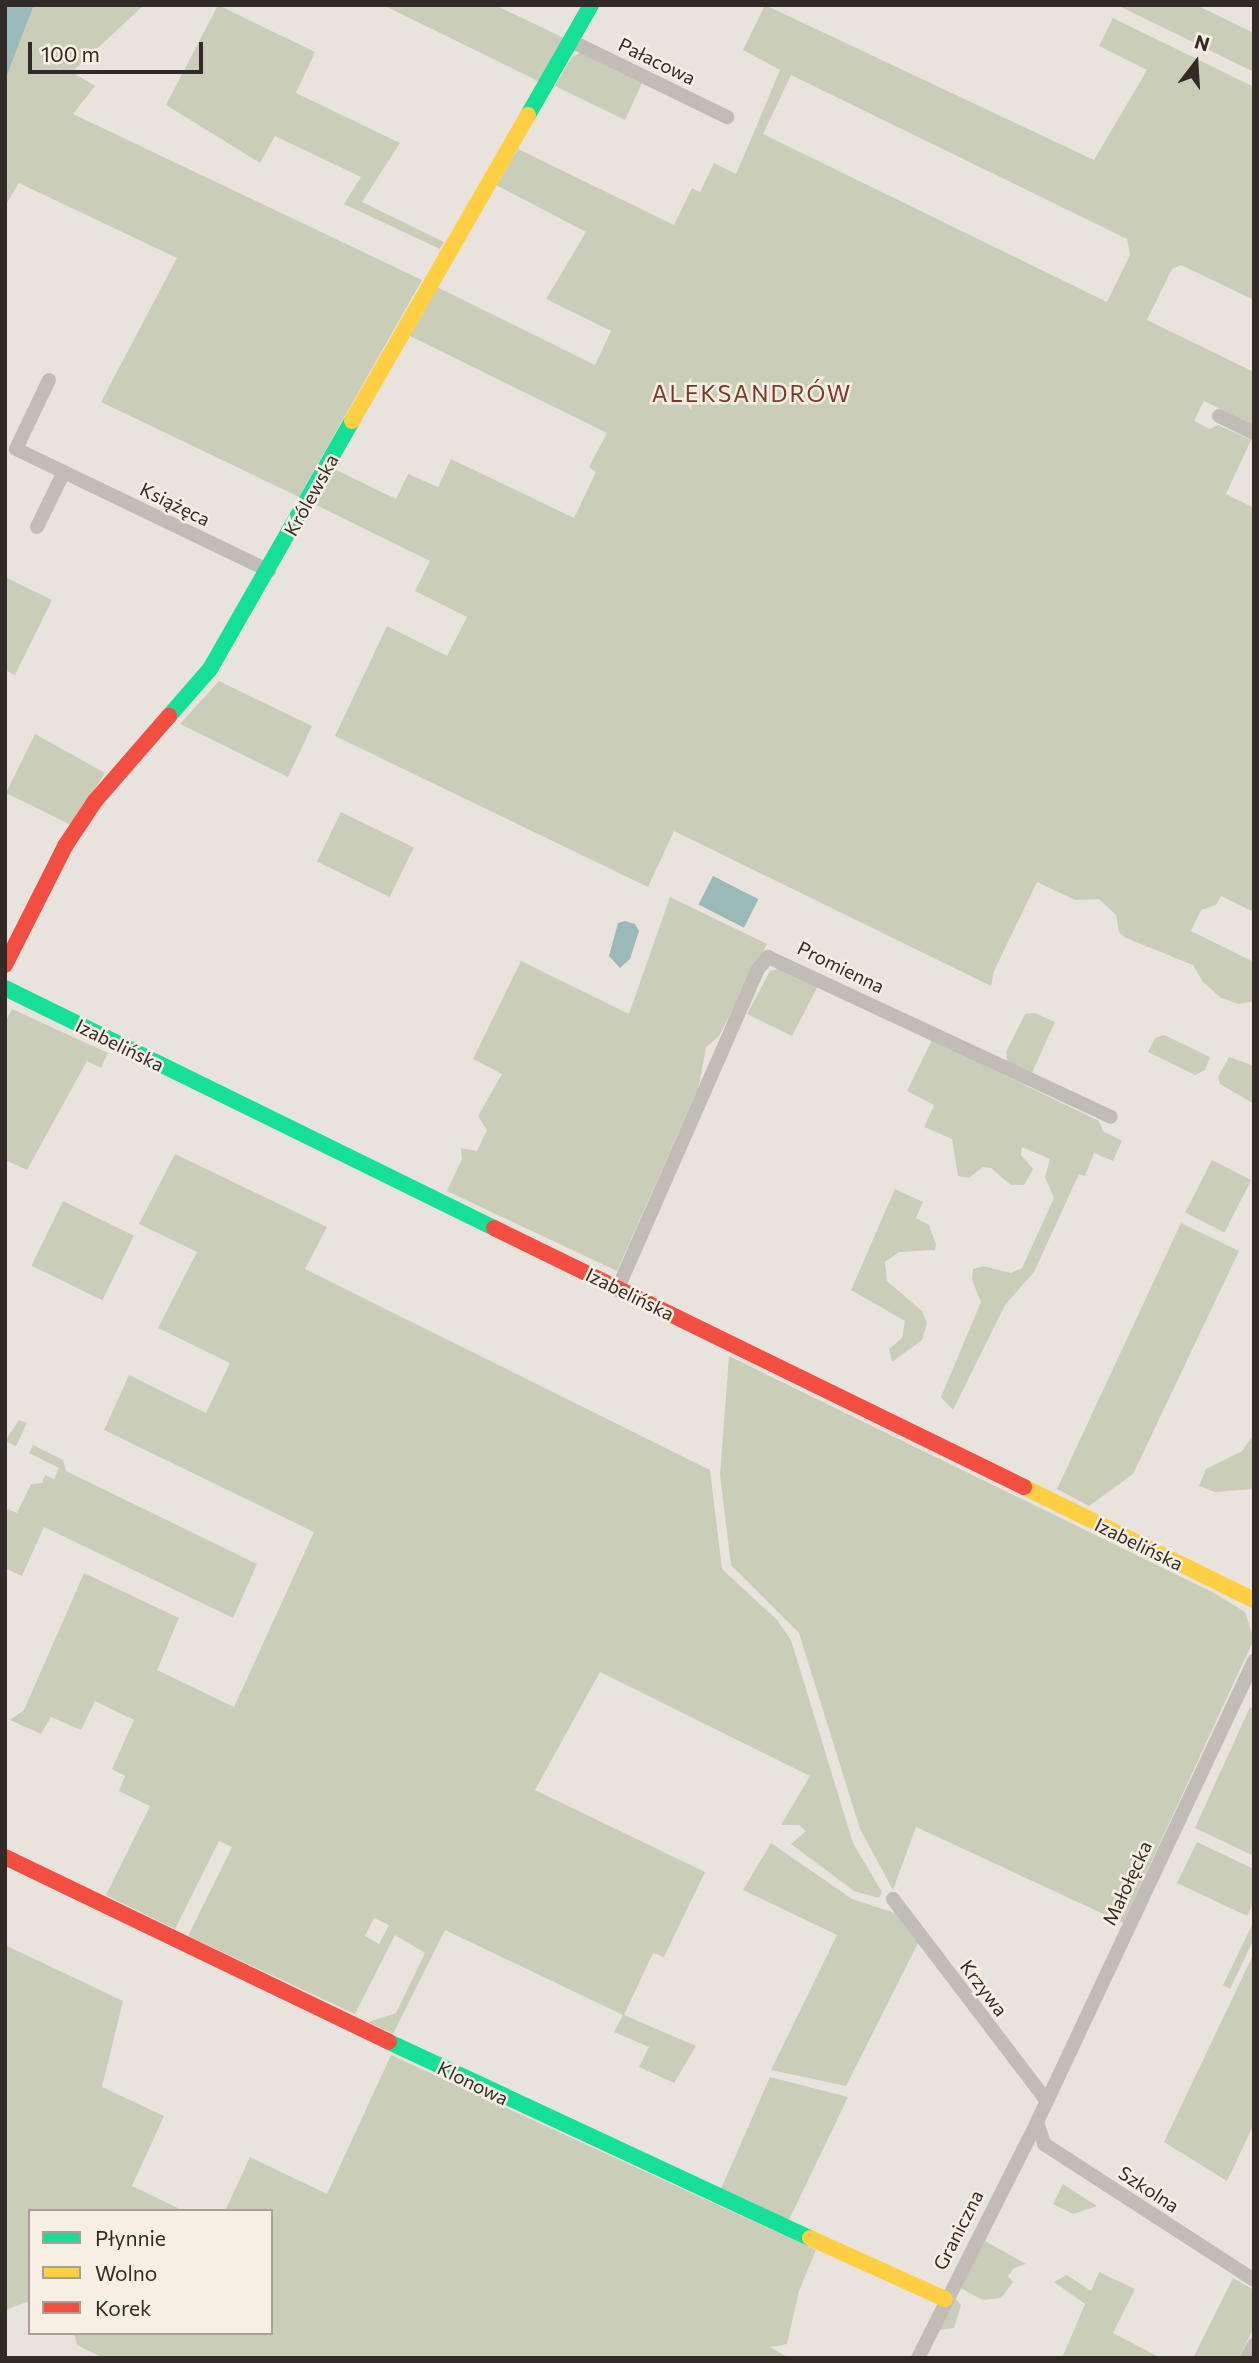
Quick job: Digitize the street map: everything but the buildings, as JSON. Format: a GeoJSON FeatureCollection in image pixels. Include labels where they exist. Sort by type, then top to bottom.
{"type":"FeatureCollection","features":[{"type":"Feature","properties":{"kind":"street","name":"Królewska"},"geometry":{"type":"LineString","coordinates":[[5,965],[69,840],[130,757],[205,676],[269,571],[591,5]]}},
{"type":"Feature","properties":{"kind":"street","name":"Pałacowa"},"geometry":{"type":"LineString","coordinates":[[571,41],[727,117]]}},
{"type":"Feature","properties":{"kind":"street","name":"Książęca"},"geometry":{"type":"LineString","coordinates":[[49,380],[16,449],[269,571]]}},
{"type":"Feature","properties":{"kind":"street"},"geometry":{"type":"LineString","coordinates":[[1219,416],[1254,433]]}},
{"type":"Feature","properties":{"kind":"street"},"geometry":{"type":"LineString","coordinates":[[37,527],[64,472]]}},
{"type":"Feature","properties":{"kind":"street","name":"Promienna"},"geometry":{"type":"LineString","coordinates":[[618,1289],[758,970],[768,957],[1111,1117]]}},
{"type":"Feature","properties":{"kind":"street","name":"Izabelińska"},"geometry":{"type":"LineString","coordinates":[[5,988],[1254,1600]]}},
{"type":"Feature","properties":{"kind":"street","name":"Małołęcka"},"geometry":{"type":"LineString","coordinates":[[1037,2122],[1254,1661]]}},
{"type":"Feature","properties":{"kind":"street","name":"Klonowa"},"geometry":{"type":"LineString","coordinates":[[5,1857],[599,2143],[945,2299]]}},
{"type":"Feature","properties":{"kind":"street","name":"Krzywa"},"geometry":{"type":"LineString","coordinates":[[893,1899],[1046,2100]]}},
{"type":"Feature","properties":{"kind":"street","name":"Graniczna"},"geometry":{"type":"LineString","coordinates":[[918,2358],[945,2299],[1037,2122]]}},
{"type":"Feature","properties":{"kind":"street","name":"Szkolna"},"geometry":{"type":"LineString","coordinates":[[1037,2122],[1044,2144],[1254,2280]]}},
{"type":"Feature","properties":{"kind":"street"},"geometry":{"type":"LineString","coordinates":[[1247,2358],[1254,2345]]}},
{"type":"Feature","properties":{"kind":"green space"},"geometry":{"type":"Polygon","coordinates":[[[34,5],[144,5],[72,72],[95,86],[73,114],[422,280],[299,497],[101,402],[177,258],[19,183],[5,206],[5,80],[34,5]]]}},
{"type":"Feature","properties":{"kind":"green space"},"geometry":{"type":"Polygon","coordinates":[[[218,5],[315,52],[296,93],[400,143],[362,202],[444,242],[440,249],[344,204],[361,177],[275,136],[260,163],[166,105],[218,5]]]}},
{"type":"Feature","properties":{"kind":"green space"},"geometry":{"type":"Polygon","coordinates":[[[383,5],[495,5],[564,38],[540,82],[383,5]]]}},
{"type":"Feature","properties":{"kind":"green space"},"geometry":{"type":"Polygon","coordinates":[[[765,5],[1094,160],[1147,70],[1099,46],[1113,18],[1254,87],[1254,300],[1181,265],[1172,269],[1147,320],[1254,372],[1254,426],[1204,401],[1194,421],[1210,429],[1218,425],[1251,440],[1226,494],[1254,508],[1254,912],[1221,896],[1216,905],[1201,910],[1191,931],[1254,962],[1254,1001],[1239,1004],[1221,998],[1203,982],[1193,965],[1126,938],[1119,932],[1116,915],[1099,899],[1075,900],[1037,882],[994,971],[991,986],[674,831],[648,887],[335,736],[387,626],[447,656],[467,617],[415,591],[430,561],[316,505],[334,469],[396,499],[408,474],[438,487],[451,459],[574,518],[596,472],[589,467],[607,433],[408,335],[437,287],[595,365],[611,331],[546,299],[586,232],[496,185],[518,149],[674,225],[692,188],[700,192],[714,163],[736,174],[780,70],[743,50],[765,5]],[[791,75],[763,134],[1107,302],[1130,255],[1127,239],[791,75]]]}},
{"type":"Feature","properties":{"kind":"green space"},"geometry":{"type":"Polygon","coordinates":[[[1117,5],[1196,5],[1254,33],[1254,72],[1117,5]]]}},
{"type":"Feature","properties":{"kind":"green space"},"geometry":{"type":"Polygon","coordinates":[[[580,53],[642,83],[625,120],[555,86],[572,57],[580,53]]]}},
{"type":"Feature","properties":{"kind":"green space"},"geometry":{"type":"Polygon","coordinates":[[[5,577],[52,600],[15,675],[5,670],[5,577]]]}},
{"type":"Feature","properties":{"kind":"green space"},"geometry":{"type":"Polygon","coordinates":[[[219,681],[312,726],[288,777],[180,724],[219,681]]]}},
{"type":"Feature","properties":{"kind":"green space"},"geometry":{"type":"Polygon","coordinates":[[[35,734],[105,773],[71,825],[6,793],[35,734]]]}},
{"type":"Feature","properties":{"kind":"green space"},"geometry":{"type":"Polygon","coordinates":[[[341,812],[414,848],[390,897],[317,861],[341,812]]]}},
{"type":"Feature","properties":{"kind":"green space"},"geometry":{"type":"Polygon","coordinates":[[[670,897],[767,944],[719,1036],[706,1047],[699,1086],[617,1271],[447,1191],[462,1159],[461,1148],[477,1151],[487,1130],[478,1116],[502,1074],[473,1059],[521,961],[629,1014],[670,897]]]}},
{"type":"Feature","properties":{"kind":"green space"},"geometry":{"type":"Polygon","coordinates":[[[781,968],[818,986],[792,1036],[747,1014],[770,971],[781,968]]]}},
{"type":"Feature","properties":{"kind":"green space"},"geometry":{"type":"Polygon","coordinates":[[[12,1009],[108,1053],[101,1068],[87,1061],[27,1170],[5,1160],[5,1023],[12,1009]]]}},
{"type":"Feature","properties":{"kind":"green space"},"geometry":{"type":"Polygon","coordinates":[[[1035,1013],[1055,1022],[1032,1073],[1007,1061],[1006,1052],[1025,1014],[1035,1013]]]}},
{"type":"Feature","properties":{"kind":"green space"},"geometry":{"type":"Polygon","coordinates":[[[1164,1035],[1210,1057],[1205,1070],[1195,1075],[1148,1052],[1155,1038],[1164,1035]]]}},
{"type":"Feature","properties":{"kind":"green space"},"geometry":{"type":"Polygon","coordinates":[[[932,1040],[1099,1121],[1103,1131],[1122,1141],[1113,1161],[1094,1153],[1085,1176],[1079,1174],[1034,1272],[1005,1305],[953,1410],[941,1397],[981,1302],[972,1280],[973,1269],[983,1266],[1011,1273],[1022,1268],[1054,1198],[1045,1177],[1050,1159],[1022,1147],[1021,1155],[1033,1169],[1024,1185],[1011,1185],[991,1168],[983,1167],[969,1178],[958,1176],[952,1139],[924,1127],[934,1105],[907,1091],[932,1040]]]}},
{"type":"Feature","properties":{"kind":"green space"},"geometry":{"type":"Polygon","coordinates":[[[1229,1057],[1254,1066],[1254,1104],[1220,1084],[1218,1077],[1229,1057]]]}},
{"type":"Feature","properties":{"kind":"green space"},"geometry":{"type":"Polygon","coordinates":[[[175,1154],[327,1227],[305,1269],[710,1470],[722,1569],[777,1620],[791,1640],[853,1843],[882,1892],[879,1898],[854,1891],[791,1844],[806,1831],[799,1825],[781,1825],[810,1776],[600,1672],[535,1790],[705,1872],[664,1957],[653,1953],[624,2015],[696,2046],[674,2083],[639,2067],[649,2047],[614,2032],[623,2015],[445,1930],[393,2034],[368,2022],[396,2013],[425,1953],[395,1935],[355,2014],[188,1936],[232,1847],[219,1841],[175,1929],[106,1895],[150,1806],[119,1791],[125,1776],[112,1769],[134,1720],[95,1701],[81,1730],[51,1717],[41,1734],[10,1720],[24,1710],[84,1573],[179,1618],[157,1670],[234,1707],[314,1532],[104,1430],[129,1375],[206,1413],[230,1363],[158,1328],[197,1252],[139,1224],[175,1154]],[[374,1918],[365,1936],[379,1944],[389,1925],[374,1918]]]}},
{"type":"Feature","properties":{"kind":"green space"},"geometry":{"type":"Polygon","coordinates":[[[1212,1160],[1251,1180],[1224,1233],[1185,1213],[1212,1160]]]}},
{"type":"Feature","properties":{"kind":"green space"},"geometry":{"type":"Polygon","coordinates":[[[895,1189],[923,1202],[916,1218],[929,1225],[936,1244],[935,1250],[899,1252],[885,1262],[887,1281],[922,1311],[927,1323],[922,1340],[892,1362],[889,1349],[902,1338],[905,1321],[851,1290],[895,1189]]]}},
{"type":"Feature","properties":{"kind":"green space"},"geometry":{"type":"Polygon","coordinates":[[[63,1201],[134,1236],[102,1300],[31,1266],[63,1201]]]}},
{"type":"Feature","properties":{"kind":"green space"},"geometry":{"type":"Polygon","coordinates":[[[1181,1223],[1239,1251],[1133,1474],[1089,1506],[1057,1489],[1181,1223]]]}},
{"type":"Feature","properties":{"kind":"green space"},"geometry":{"type":"Polygon","coordinates":[[[729,1356],[1214,1593],[1245,1612],[1254,1639],[1123,1923],[916,1827],[893,1890],[860,1829],[799,1633],[731,1565],[720,1475],[729,1356]]]}},
{"type":"Feature","properties":{"kind":"green space"},"geometry":{"type":"Polygon","coordinates":[[[19,1420],[27,1423],[16,1446],[5,1441],[19,1420]]]}},
{"type":"Feature","properties":{"kind":"green space"},"geometry":{"type":"Polygon","coordinates":[[[1254,1434],[1254,1489],[1215,1492],[1199,1486],[1206,1469],[1242,1451],[1254,1434]]]}},
{"type":"Feature","properties":{"kind":"green space"},"geometry":{"type":"Polygon","coordinates":[[[33,1445],[63,1460],[66,1471],[257,1564],[233,1618],[44,1527],[22,1576],[5,1568],[5,1508],[17,1513],[31,1484],[42,1483],[45,1475],[54,1479],[59,1468],[29,1453],[33,1445]]]}},
{"type":"Feature","properties":{"kind":"green space"},"geometry":{"type":"Polygon","coordinates":[[[1250,1707],[1254,1710],[1254,1856],[1195,1828],[1250,1707]]]}},
{"type":"Feature","properties":{"kind":"green space"},"geometry":{"type":"Polygon","coordinates":[[[1197,1842],[1254,1869],[1254,1902],[1247,1916],[1177,1883],[1197,1842]]]}},
{"type":"Feature","properties":{"kind":"green space"},"geometry":{"type":"Polygon","coordinates":[[[771,1843],[852,1899],[898,1914],[919,1941],[846,2086],[771,2070],[837,1935],[743,1890],[771,1843]]]}},
{"type":"Feature","properties":{"kind":"green space"},"geometry":{"type":"Polygon","coordinates":[[[1254,1921],[1254,1939],[1230,1989],[1223,1985],[1254,1921]]]}},
{"type":"Feature","properties":{"kind":"green space"},"geometry":{"type":"Polygon","coordinates":[[[5,1945],[123,2001],[102,2087],[164,2116],[132,2186],[180,2209],[28,2209],[28,2302],[5,2310],[5,1945]]]}},
{"type":"Feature","properties":{"kind":"green space"},"geometry":{"type":"Polygon","coordinates":[[[1254,1953],[1254,2124],[1227,2181],[1164,2142],[1254,1953]]]}},
{"type":"Feature","properties":{"kind":"green space"},"geometry":{"type":"Polygon","coordinates":[[[391,2055],[816,2250],[799,2291],[787,2344],[770,2347],[789,2358],[103,2358],[77,2345],[74,2335],[273,2335],[273,2209],[226,2209],[250,2157],[327,2194],[391,2055]]]}},
{"type":"Feature","properties":{"kind":"green space"},"geometry":{"type":"Polygon","coordinates":[[[770,2077],[848,2097],[788,2222],[720,2191],[770,2077]]]}},
{"type":"Feature","properties":{"kind":"green space"},"geometry":{"type":"Polygon","coordinates":[[[1063,2184],[1097,2206],[1073,2214],[1053,2204],[1063,2184]]]}},
{"type":"Feature","properties":{"kind":"green space"},"geometry":{"type":"Polygon","coordinates":[[[985,2241],[1026,2264],[1014,2268],[1008,2276],[1013,2282],[1001,2298],[983,2300],[958,2287],[985,2241]]]}},
{"type":"Feature","properties":{"kind":"green space"},"geometry":{"type":"Polygon","coordinates":[[[1099,2272],[1135,2289],[1113,2333],[1161,2358],[1062,2358],[1085,2304],[1054,2282],[1067,2275],[1091,2291],[1099,2272]]]}},
{"type":"Feature","properties":{"kind":"green space"},"geometry":{"type":"Polygon","coordinates":[[[1233,2278],[1254,2290],[1254,2327],[1239,2358],[1193,2358],[1233,2278]]]}},
{"type":"Feature","properties":{"kind":"green space"},"geometry":{"type":"Polygon","coordinates":[[[954,2297],[961,2305],[954,2328],[938,2330],[954,2297]]]}},
{"type":"Feature","properties":{"kind":"water"},"geometry":{"type":"Polygon","coordinates":[[[5,5],[34,5],[5,80],[5,5]]]}},
{"type":"Feature","properties":{"kind":"water"},"geometry":{"type":"Polygon","coordinates":[[[713,876],[758,899],[744,928],[698,905],[713,876]]]}},
{"type":"Feature","properties":{"kind":"water"},"geometry":{"type":"Polygon","coordinates":[[[625,921],[635,924],[639,931],[630,959],[620,968],[609,956],[618,923],[625,921]]]}},
{"type":"Feature","properties":{"kind":"traffic: fast"},"geometry":{"type":"LineString","coordinates":[[528,115],[591,5]]}},
{"type":"Feature","properties":{"kind":"traffic: fast"},"geometry":{"type":"LineString","coordinates":[[169,716],[210,669],[352,421]]}},
{"type":"Feature","properties":{"kind":"traffic: fast"},"geometry":{"type":"LineString","coordinates":[[5,988],[494,1228]]}},
{"type":"Feature","properties":{"kind":"traffic: fast"},"geometry":{"type":"LineString","coordinates":[[389,2042],[810,2238]]}},
{"type":"Feature","properties":{"kind":"traffic: slow"},"geometry":{"type":"LineString","coordinates":[[352,421],[528,115]]}},
{"type":"Feature","properties":{"kind":"traffic: slow"},"geometry":{"type":"LineString","coordinates":[[1024,1487],[1254,1600]]}},
{"type":"Feature","properties":{"kind":"traffic: slow"},"geometry":{"type":"LineString","coordinates":[[810,2238],[945,2299]]}},
{"type":"Feature","properties":{"kind":"traffic: jam"},"geometry":{"type":"LineString","coordinates":[[5,965],[65,846],[95,801],[169,716]]}},
{"type":"Feature","properties":{"kind":"traffic: jam"},"geometry":{"type":"LineString","coordinates":[[494,1228],[1024,1487]]}},
{"type":"Feature","properties":{"kind":"traffic: jam"},"geometry":{"type":"LineString","coordinates":[[5,1857],[389,2042]]}},
{"type":"Feature","properties":{"kind":"district","name":"ALEKSANDRÓW"},"geometry":{"type":"Point","coordinates":[752,393]}}]}
